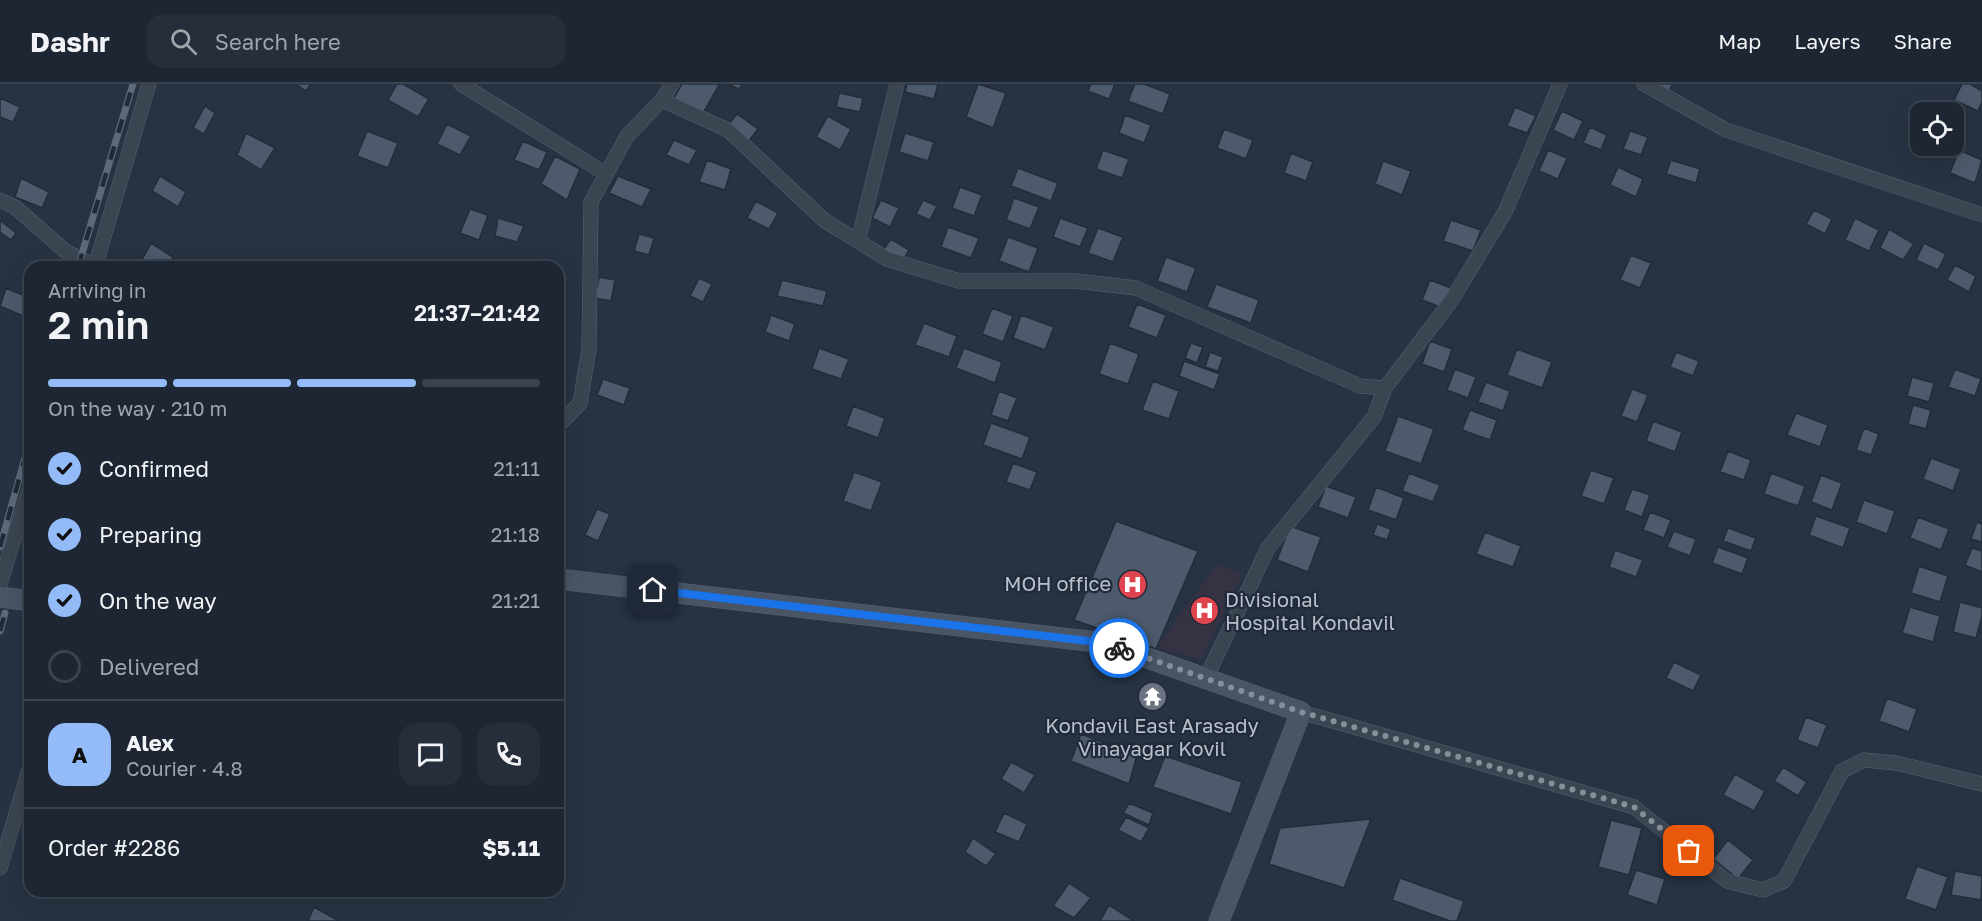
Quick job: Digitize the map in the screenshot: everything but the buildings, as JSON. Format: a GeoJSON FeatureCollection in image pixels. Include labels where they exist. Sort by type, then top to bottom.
{"type":"FeatureCollection","features":[{"type":"Feature","properties":{"kind":"street"},"geometry":{"type":"LineString","coordinates":[[98,261],[149,84]]}},
{"type":"Feature","properties":{"kind":"street"},"geometry":{"type":"LineString","coordinates":[[461,84],[606,174]]}},
{"type":"Feature","properties":{"kind":"street"},"geometry":{"type":"LineString","coordinates":[[564,420],[580,403],[589,349],[591,202],[627,136],[662,100],[672,84]]}},
{"type":"Feature","properties":{"kind":"street"},"geometry":{"type":"LineString","coordinates":[[858,241],[897,84]]}},
{"type":"Feature","properties":{"kind":"street"},"geometry":{"type":"LineString","coordinates":[[1206,678],[1268,548],[1374,417],[1385,388],[1451,301],[1505,212],[1560,84]]}},
{"type":"Feature","properties":{"kind":"street"},"geometry":{"type":"LineString","coordinates":[[1644,84],[1726,130],[1982,215]]}},
{"type":"Feature","properties":{"kind":"street"},"geometry":{"type":"LineString","coordinates":[[662,100],[728,130],[825,221],[887,259],[958,281],[1076,281],[1136,288],[1360,386],[1385,388]]}},
{"type":"Feature","properties":{"kind":"street"},"geometry":{"type":"LineString","coordinates":[[0,200],[15,207],[64,251],[84,261]]}},
{"type":"Feature","properties":{"kind":"street"},"geometry":{"type":"LineString","coordinates":[[0,584],[24,506]]}},
{"type":"Feature","properties":{"kind":"street"},"geometry":{"type":"LineString","coordinates":[[564,580],[1105,643],[1301,712],[1634,807],[1727,881],[1763,890],[1784,881],[1842,771],[1864,760],[1896,764],[1982,784]]}},
{"type":"Feature","properties":{"kind":"street"},"geometry":{"type":"LineString","coordinates":[[0,597],[24,600]]}},
{"type":"Feature","properties":{"kind":"street"},"geometry":{"type":"LineString","coordinates":[[1219,921],[1301,712]]}},
{"type":"Feature","properties":{"kind":"street"},"geometry":{"type":"LineString","coordinates":[[0,868],[24,786]]}},
{"type":"Feature","properties":{"kind":"shaded area","name":"Divisional Hospital Kondavil"},"geometry":{"type":"Polygon","coordinates":[[[1217,565],[1242,574],[1201,660],[1156,648],[1217,565]]]}},
{"type":"Feature","properties":{"kind":"railway"},"geometry":{"type":"LineString","coordinates":[[80,261],[133,84]]}},
{"type":"Feature","properties":{"kind":"railway"},"geometry":{"type":"LineString","coordinates":[[0,547],[24,461]]}},
{"type":"Feature","properties":{"kind":"railway"},"geometry":{"type":"LineString","coordinates":[[0,631],[5,613]]}},
{"type":"Feature","properties":{"kind":"way so far"},"geometry":{"type":"LineString","coordinates":[[1119,648],[1301,712],[1634,807],[1689,851]]}},
{"type":"Feature","properties":{"kind":"place","name":"MOH office"},"geometry":{"type":"Point","coordinates":[1132,584]}},
{"type":"Feature","properties":{"kind":"place","name":"Divisional Hospital Kondavil"},"geometry":{"type":"Point","coordinates":[1204,611]}},
{"type":"Feature","properties":{"kind":"place","name":"Kondavil East Arasady Vinayagar Kovil"},"geometry":{"type":"Point","coordinates":[1152,696]}},
{"type":"Feature","properties":{"kind":"route"},"geometry":{"type":"LineString","coordinates":[[653,590],[1105,643],[1119,648]]}}]}
